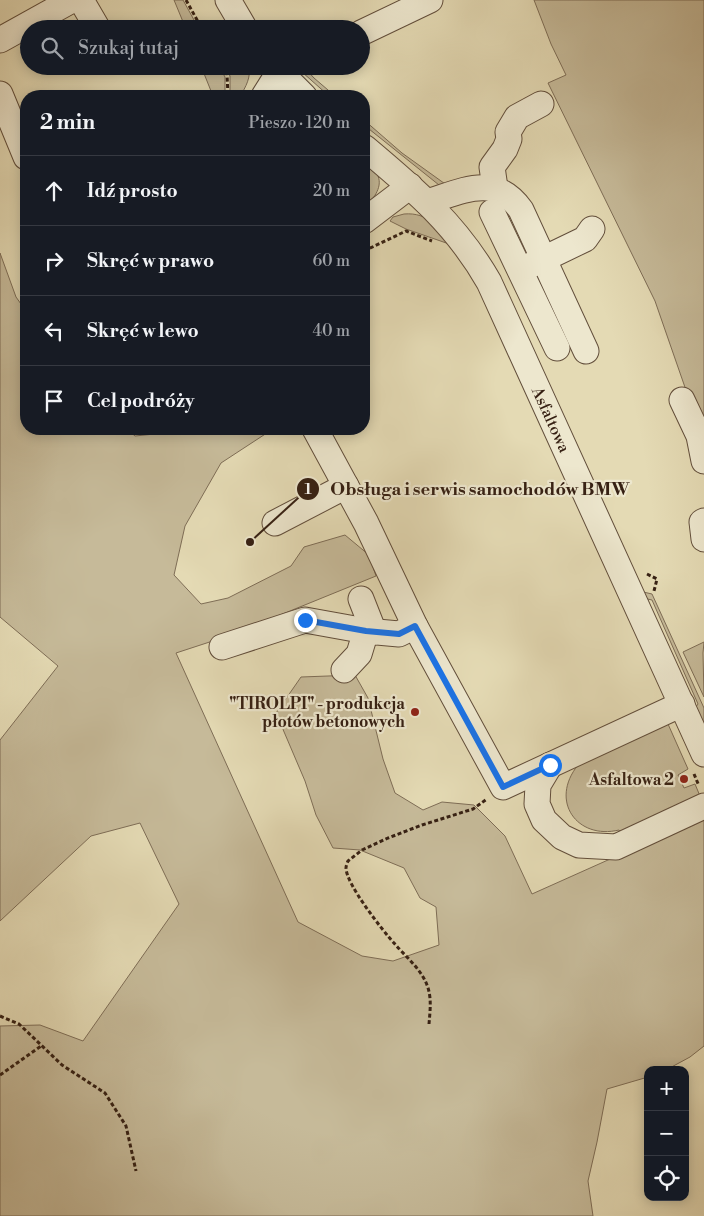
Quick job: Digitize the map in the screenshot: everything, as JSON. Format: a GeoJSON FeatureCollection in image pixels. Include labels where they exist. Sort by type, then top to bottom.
{"type":"FeatureCollection","features":[{"type":"Feature","properties":{"kind":"street"},"geometry":{"type":"LineString","coordinates":[[48,20],[72,0]]}},
{"type":"Feature","properties":{"kind":"street"},"geometry":{"type":"LineString","coordinates":[[81,0],[89,20]]}},
{"type":"Feature","properties":{"kind":"street"},"geometry":{"type":"LineString","coordinates":[[228,0],[240,20]]}},
{"type":"Feature","properties":{"kind":"street"},"geometry":{"type":"LineString","coordinates":[[370,29],[430,0]]}},
{"type":"Feature","properties":{"kind":"street"},"geometry":{"type":"LineString","coordinates":[[0,40],[20,32]]}},
{"type":"Feature","properties":{"kind":"street"},"geometry":{"type":"LineString","coordinates":[[268,90],[277,75]]}},
{"type":"Feature","properties":{"kind":"street"},"geometry":{"type":"LineString","coordinates":[[287,75],[299,90]]}},
{"type":"Feature","properties":{"kind":"street"},"geometry":{"type":"LineString","coordinates":[[0,94],[20,142]]}},
{"type":"Feature","properties":{"kind":"street"},"geometry":{"type":"LineString","coordinates":[[494,188],[492,167],[505,148],[509,139],[508,132],[517,117],[541,104]]}},
{"type":"Feature","properties":{"kind":"street","name":"Asfaltowa"},"geometry":{"type":"LineString","coordinates":[[370,152],[419,194],[444,219],[482,269],[499,300],[704,754]]}},
{"type":"Feature","properties":{"kind":"street"},"geometry":{"type":"LineString","coordinates":[[370,217],[419,194],[484,187],[504,192],[514,200],[521,210],[586,352]]}},
{"type":"Feature","properties":{"kind":"street"},"geometry":{"type":"LineString","coordinates":[[492,212],[557,348]]}},
{"type":"Feature","properties":{"kind":"street"},"geometry":{"type":"LineString","coordinates":[[520,270],[585,239],[592,229]]}},
{"type":"Feature","properties":{"kind":"street"},"geometry":{"type":"LineString","coordinates":[[682,400],[699,436],[704,461]]}},
{"type":"Feature","properties":{"kind":"street"},"geometry":{"type":"LineString","coordinates":[[318,435],[366,523],[415,626],[503,787],[682,704]]}},
{"type":"Feature","properties":{"kind":"street"},"geometry":{"type":"LineString","coordinates":[[275,523],[346,486]]}},
{"type":"Feature","properties":{"kind":"street"},"geometry":{"type":"LineString","coordinates":[[704,521],[702,522],[704,539]]}},
{"type":"Feature","properties":{"kind":"street"},"geometry":{"type":"LineString","coordinates":[[344,670],[359,654],[370,632],[361,599]]}},
{"type":"Feature","properties":{"kind":"street"},"geometry":{"type":"LineString","coordinates":[[222,647],[305,620],[370,632],[399,634],[415,626]]}},
{"type":"Feature","properties":{"kind":"street"},"geometry":{"type":"LineString","coordinates":[[550,765],[538,785],[537,804],[544,820],[562,837],[578,845],[616,847],[704,806]]}},
{"type":"Feature","properties":{"kind":"path"},"geometry":{"type":"LineString","coordinates":[[186,0],[197,20]]}},
{"type":"Feature","properties":{"kind":"path"},"geometry":{"type":"LineString","coordinates":[[227,75],[228,90]]}},
{"type":"Feature","properties":{"kind":"path"},"geometry":{"type":"LineString","coordinates":[[654,592],[657,579]]}},
{"type":"Feature","properties":{"kind":"path"},"geometry":{"type":"LineString","coordinates":[[430,1024],[430,997],[427,984],[370,912],[352,884],[346,869],[348,861],[362,850],[388,838],[473,809],[503,787]]}},
{"type":"Feature","properties":{"kind":"path"},"geometry":{"type":"LineString","coordinates":[[0,1016],[19,1024],[62,1065],[105,1093],[126,1126],[136,1171]]}},
{"type":"Feature","properties":{"kind":"path"},"geometry":{"type":"LineString","coordinates":[[0,1074],[41,1046]]}},
{"type":"Feature","properties":{"kind":"shaded area"},"geometry":{"type":"Polygon","coordinates":[[[174,0],[183,0],[194,20],[182,20],[174,0]]]}},
{"type":"Feature","properties":{"kind":"shaded area"},"geometry":{"type":"Polygon","coordinates":[[[534,0],[704,0],[704,442],[655,301],[548,83],[566,75],[551,44],[534,0]]]}},
{"type":"Feature","properties":{"kind":"shaded area"},"geometry":{"type":"Polygon","coordinates":[[[205,75],[224,75],[225,90],[211,90],[205,75]]]}},
{"type":"Feature","properties":{"kind":"shaded area"},"geometry":{"type":"Polygon","coordinates":[[[249,75],[243,90],[230,90],[230,76],[249,75]]]}},
{"type":"Feature","properties":{"kind":"shaded area"},"geometry":{"type":"Polygon","coordinates":[[[305,75],[311,75],[328,90],[322,90],[305,75]]]}},
{"type":"Feature","properties":{"kind":"shaded area"},"geometry":{"type":"Polygon","coordinates":[[[370,125],[402,153],[448,186],[439,185],[370,130],[370,125]]]}},
{"type":"Feature","properties":{"kind":"shaded area"},"geometry":{"type":"Polygon","coordinates":[[[370,167],[378,176],[379,185],[376,194],[370,201],[370,167]]]}},
{"type":"Feature","properties":{"kind":"shaded area"},"geometry":{"type":"Polygon","coordinates":[[[413,214],[426,218],[437,227],[452,245],[406,229],[390,221],[393,217],[413,214]]]}},
{"type":"Feature","properties":{"kind":"shaded area"},"geometry":{"type":"Polygon","coordinates":[[[0,253],[16,297],[20,303],[20,435],[264,435],[221,463],[185,526],[174,575],[201,604],[228,598],[291,566],[304,547],[345,535],[369,555],[376,576],[231,635],[176,653],[298,922],[362,956],[393,961],[439,945],[436,907],[420,898],[404,868],[360,850],[333,848],[316,815],[305,781],[276,713],[301,677],[355,675],[368,698],[383,759],[395,793],[423,810],[442,802],[474,805],[505,836],[532,894],[704,817],[704,1046],[690,1057],[673,1066],[644,1066],[644,1078],[607,1089],[588,1181],[593,1216],[0,1216],[0,1026],[40,1025],[83,1041],[179,904],[140,823],[91,836],[0,921],[0,740],[58,666],[0,617],[0,253]]]}},
{"type":"Feature","properties":{"kind":"shaded area"},"geometry":{"type":"Polygon","coordinates":[[[639,591],[652,594],[704,708],[704,734],[693,711],[698,704],[652,600],[643,598],[639,591]]]}},
{"type":"Feature","properties":{"kind":"shaded area"},"geometry":{"type":"Polygon","coordinates":[[[704,642],[703,653],[704,697],[683,652],[704,642]]]}},
{"type":"Feature","properties":{"kind":"shaded area"},"geometry":{"type":"Polygon","coordinates":[[[668,724],[688,769],[678,775],[684,788],[695,784],[700,796],[622,834],[619,830],[604,832],[591,829],[580,823],[572,815],[567,804],[566,792],[570,779],[578,765],[668,724]]]}},
{"type":"Feature","properties":{"kind":"place","name":"Obsługa i serwis samochodów BMW"},"geometry":{"type":"Point","coordinates":[250,542]}},
{"type":"Feature","properties":{"kind":"place","name":"\"TIROLPI\" - produkcja płotów betonowych"},"geometry":{"type":"Point","coordinates":[415,712]}},
{"type":"Feature","properties":{"kind":"place","name":"Asfaltowa 2"},"geometry":{"type":"Point","coordinates":[684,779]}},
{"type":"Feature","properties":{"kind":"route"},"geometry":{"type":"LineString","coordinates":[[305,620],[366,631],[399,634],[415,626],[503,787],[550,765]]}}]}
